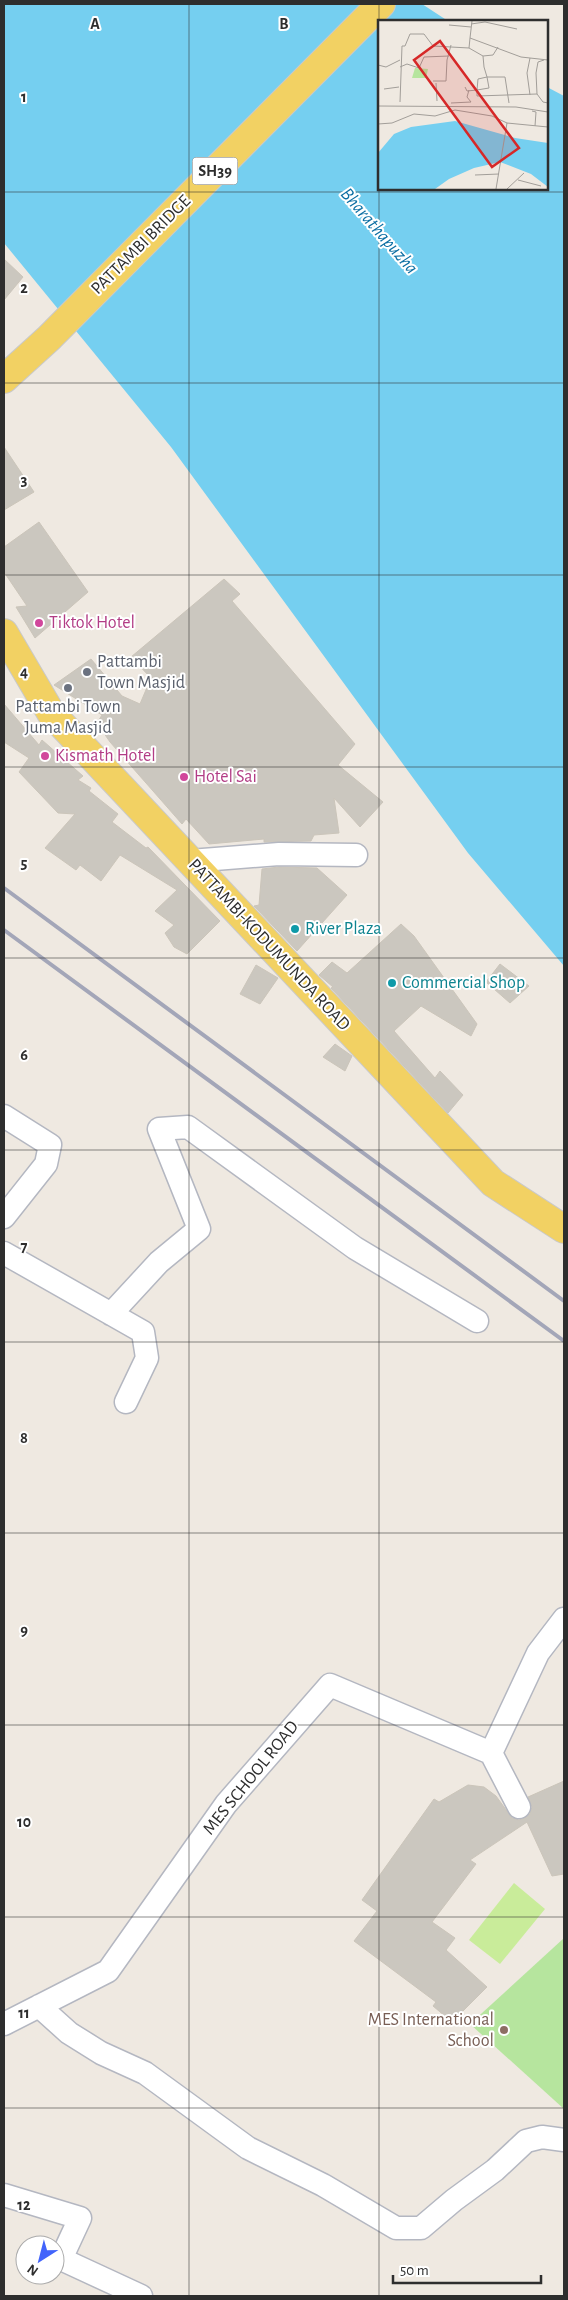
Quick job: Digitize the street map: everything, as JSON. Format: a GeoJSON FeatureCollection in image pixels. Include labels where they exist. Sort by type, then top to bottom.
{"type":"FeatureCollection","features":[{"type":"Feature","properties":{"kind":"main road","name":"PATTAMBI BRIDGE"},"geometry":{"type":"LineString","coordinates":[[4,379],[49,338],[381,4]]}},
{"type":"Feature","properties":{"kind":"main road","name":"PATTAMBI-KODUMUNDA ROAD"},"geometry":{"type":"LineString","coordinates":[[4,633],[51,713],[190,861],[493,1183],[564,1229]]}},
{"type":"Feature","properties":{"kind":"street"},"geometry":{"type":"LineString","coordinates":[[190,861],[279,854],[356,855]]}},
{"type":"Feature","properties":{"kind":"street"},"geometry":{"type":"LineString","coordinates":[[4,1116],[50,1145],[46,1164],[4,1217]]}},
{"type":"Feature","properties":{"kind":"street"},"geometry":{"type":"LineString","coordinates":[[111,1314],[159,1262],[199,1229],[159,1129],[188,1127],[355,1248],[477,1321]]}},
{"type":"Feature","properties":{"kind":"street"},"geometry":{"type":"LineString","coordinates":[[4,1253],[143,1332],[147,1358],[126,1402]]}},
{"type":"Feature","properties":{"kind":"street"},"geometry":{"type":"LineString","coordinates":[[519,1807],[491,1753],[538,1653],[564,1619]]}},
{"type":"Feature","properties":{"kind":"street","name":"MES SCHOOL ROAD"},"geometry":{"type":"LineString","coordinates":[[4,2024],[108,1971],[226,1804],[330,1685],[491,1753]]}},
{"type":"Feature","properties":{"kind":"street"},"geometry":{"type":"LineString","coordinates":[[39,2006],[69,2033],[101,2053],[145,2073],[248,2148],[323,2185],[396,2228],[422,2228],[454,2200],[495,2170],[526,2141],[542,2136],[564,2140]]}},
{"type":"Feature","properties":{"kind":"street"},"geometry":{"type":"LineString","coordinates":[[4,2196],[80,2218],[61,2259],[141,2296]]}},
{"type":"Feature","properties":{"kind":"green space"},"geometry":{"type":"Polygon","coordinates":[[[514,1883],[545,1909],[500,1964],[469,1940],[514,1883]]]}},
{"type":"Feature","properties":{"kind":"green space"},"geometry":{"type":"Polygon","coordinates":[[[564,1938],[564,2109],[470,2024],[564,1938]]]}},
{"type":"Feature","properties":{"kind":"water","name":"Bharathapuzha"},"geometry":{"type":"Polygon","coordinates":[[[4,4],[422,4],[446,20],[378,20],[378,190],[548,190],[548,88],[564,96],[564,966],[468,853],[171,447],[4,243],[4,4]]]}},
{"type":"Feature","properties":{"kind":"building"},"geometry":{"type":"Polygon","coordinates":[[[4,259],[23,277],[4,300],[4,259]]]}},
{"type":"Feature","properties":{"kind":"building"},"geometry":{"type":"Polygon","coordinates":[[[4,447],[34,492],[4,510],[4,447]]]}},
{"type":"Feature","properties":{"kind":"building"},"geometry":{"type":"Polygon","coordinates":[[[39,522],[88,592],[35,638],[16,607],[27,606],[4,572],[4,547],[39,522]]]}},
{"type":"Feature","properties":{"kind":"building"},"geometry":{"type":"Polygon","coordinates":[[[224,579],[240,594],[232,601],[355,744],[338,765],[383,802],[360,827],[334,798],[339,833],[314,835],[311,841],[264,842],[264,839],[209,844],[186,819],[182,824],[110,742],[97,723],[102,715],[54,685],[91,659],[122,696],[140,704],[151,678],[131,657],[224,579]]]}},
{"type":"Feature","properties":{"kind":"building"},"geometry":{"type":"Polygon","coordinates":[[[4,704],[39,745],[42,740],[83,776],[78,780],[91,788],[89,791],[118,814],[112,822],[146,848],[148,847],[220,921],[187,954],[174,947],[165,933],[174,925],[155,911],[177,890],[120,855],[101,881],[80,865],[76,870],[45,848],[75,814],[58,813],[19,772],[29,758],[4,742],[4,704]]]}},
{"type":"Feature","properties":{"kind":"building","name":"River Plaza"},"geometry":{"type":"Polygon","coordinates":[[[279,867],[317,868],[347,895],[297,951],[254,906],[259,905],[262,869],[279,867]]]}},
{"type":"Feature","properties":{"kind":"building","name":"Commercial Shop"},"geometry":{"type":"Polygon","coordinates":[[[401,924],[414,936],[477,1024],[471,1036],[421,1006],[394,1031],[435,1078],[440,1071],[463,1095],[448,1113],[331,988],[333,987],[319,975],[332,962],[347,973],[401,924]]]}},
{"type":"Feature","properties":{"kind":"building"},"geometry":{"type":"Polygon","coordinates":[[[500,964],[529,986],[510,1003],[486,982],[500,964]]]}},
{"type":"Feature","properties":{"kind":"building"},"geometry":{"type":"Polygon","coordinates":[[[256,965],[278,978],[260,1004],[240,994],[256,965]]]}},
{"type":"Feature","properties":{"kind":"building"},"geometry":{"type":"Polygon","coordinates":[[[335,1044],[352,1056],[345,1071],[323,1057],[335,1044]]]}},
{"type":"Feature","properties":{"kind":"building"},"geometry":{"type":"Polygon","coordinates":[[[564,1781],[564,1874],[552,1876],[527,1822],[470,1860],[476,1864],[432,1922],[455,1938],[446,1950],[487,1987],[452,2022],[433,2006],[436,2002],[354,1941],[377,1911],[362,1900],[434,1799],[439,1802],[468,1785],[484,1787],[496,1796],[512,1818],[519,1820],[530,1814],[532,1807],[528,1797],[564,1781]]]}},
{"type":"Feature","properties":{"kind":"railway"},"geometry":{"type":"LineString","coordinates":[[4,888],[564,1301]]}},
{"type":"Feature","properties":{"kind":"railway"},"geometry":{"type":"LineString","coordinates":[[4,930],[564,1341]]}},
{"type":"Feature","properties":{"kind":"place","name":"Tiktok Hotel"},"geometry":{"type":"Point","coordinates":[39,623]}},
{"type":"Feature","properties":{"kind":"place","name":"Pattambi Town Masjid"},"geometry":{"type":"Point","coordinates":[87,672]}},
{"type":"Feature","properties":{"kind":"place","name":"Pattambi Town Juma Masjid"},"geometry":{"type":"Point","coordinates":[68,688]}},
{"type":"Feature","properties":{"kind":"place","name":"Kismath Hotel"},"geometry":{"type":"Point","coordinates":[45,756]}},
{"type":"Feature","properties":{"kind":"place","name":"Hotel Sai"},"geometry":{"type":"Point","coordinates":[184,777]}},
{"type":"Feature","properties":{"kind":"place","name":"River Plaza"},"geometry":{"type":"Point","coordinates":[295,929]}},
{"type":"Feature","properties":{"kind":"place","name":"Commercial Shop"},"geometry":{"type":"Point","coordinates":[392,983]}},
{"type":"Feature","properties":{"kind":"place","name":"MES International School"},"geometry":{"type":"Point","coordinates":[504,2030]}}]}
